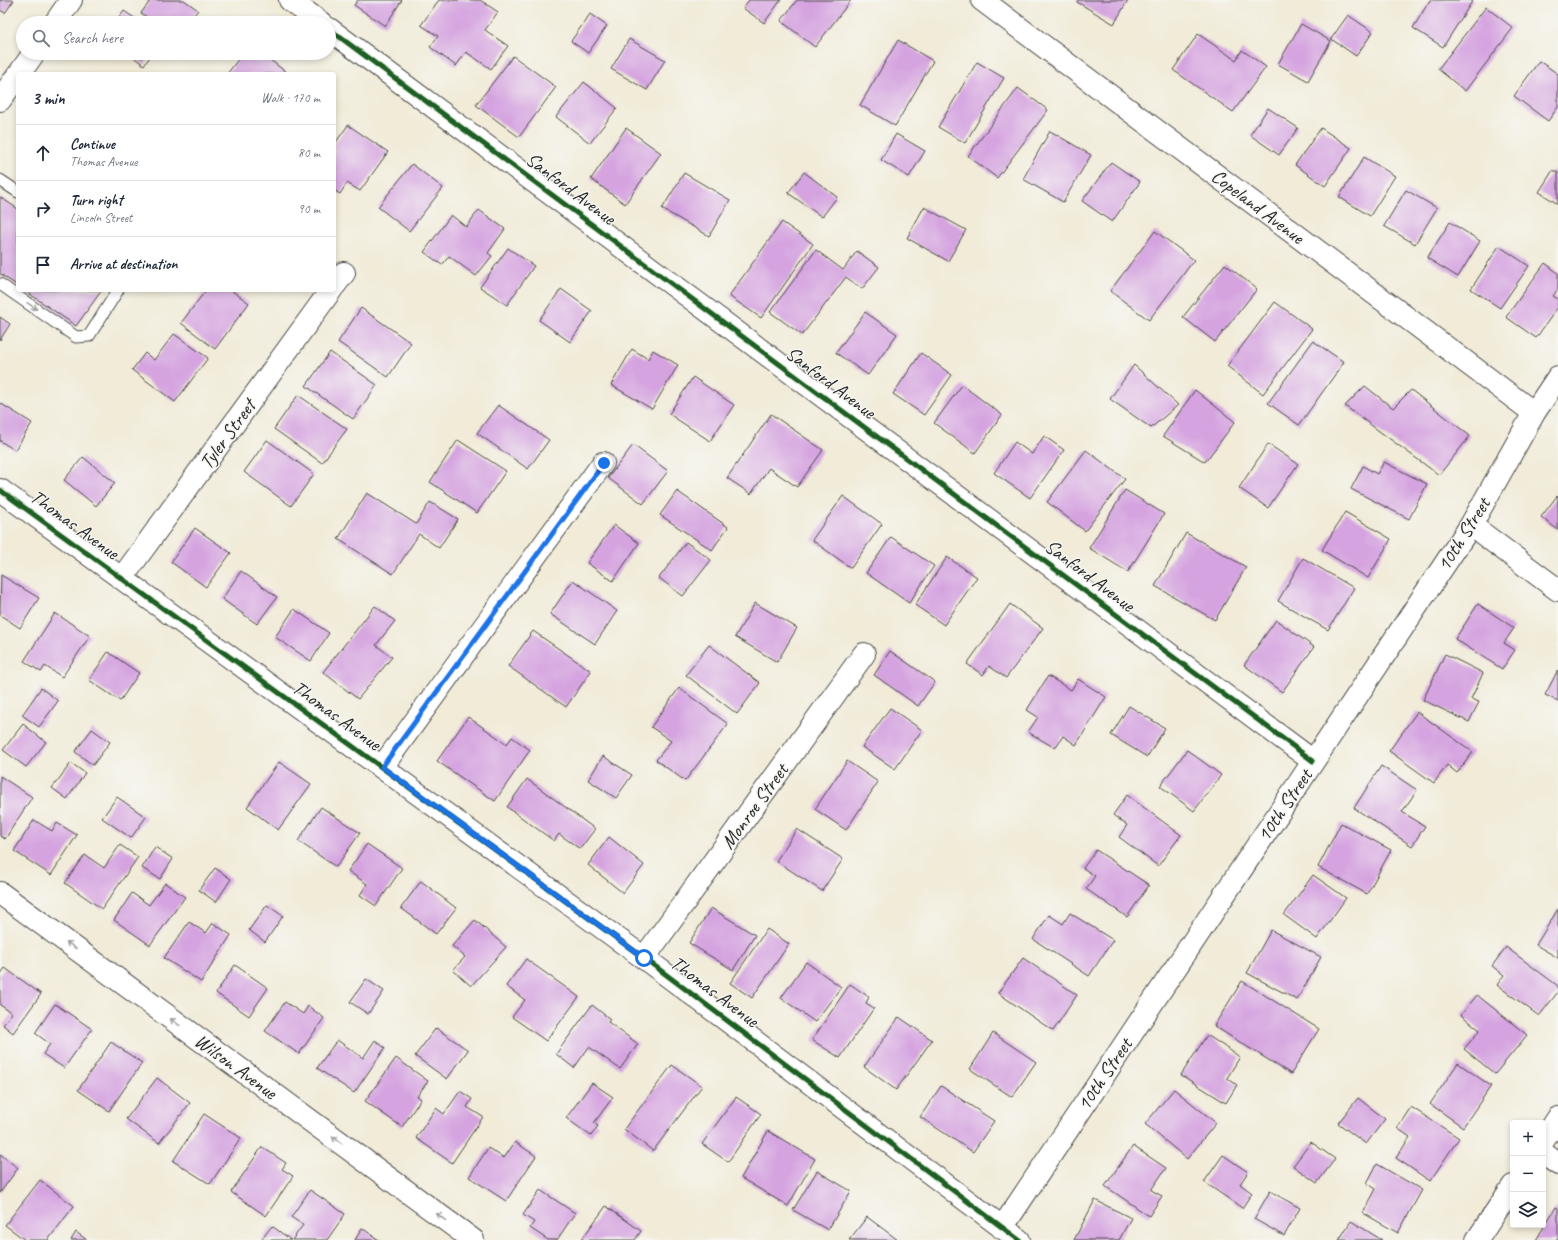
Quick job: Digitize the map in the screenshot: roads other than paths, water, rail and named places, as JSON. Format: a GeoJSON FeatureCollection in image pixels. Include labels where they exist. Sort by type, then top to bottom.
{"type":"FeatureCollection","features":[{"type":"Feature","properties":{"kind":"street"},"geometry":{"type":"LineString","coordinates":[[60,16],[71,0]]}},
{"type":"Feature","properties":{"kind":"street"},"geometry":{"type":"LineString","coordinates":[[290,0],[312,16]]}},
{"type":"Feature","properties":{"kind":"street","name":"Copeland Avenue"},"geometry":{"type":"LineString","coordinates":[[982,0],[1534,413]]}},
{"type":"Feature","properties":{"kind":"street","name":"Sanford Avenue"},"geometry":{"type":"LineString","coordinates":[[336,34],[1313,761]]}},
{"type":"Feature","properties":{"kind":"street"},"geometry":{"type":"LineString","coordinates":[[20,72],[29,60]]}},
{"type":"Feature","properties":{"kind":"street"},"geometry":{"type":"LineString","coordinates":[[0,100],[16,77]]}},
{"type":"Feature","properties":{"kind":"street","name":"Tyler Street"},"geometry":{"type":"LineString","coordinates":[[122,578],[329,292]]}},
{"type":"Feature","properties":{"kind":"street","name":"10th Street"},"geometry":{"type":"LineString","coordinates":[[1011,1234],[1313,761],[1471,525],[1534,413],[1558,377]]}},
{"type":"Feature","properties":{"kind":"street"},"geometry":{"type":"LineString","coordinates":[[382,767],[604,463]]}},
{"type":"Feature","properties":{"kind":"street","name":"Thomas Avenue"},"geometry":{"type":"LineString","coordinates":[[0,490],[644,958],[1011,1234]]}},
{"type":"Feature","properties":{"kind":"street"},"geometry":{"type":"LineString","coordinates":[[1471,525],[1558,590]]}},
{"type":"Feature","properties":{"kind":"street","name":"Monroe Street"},"geometry":{"type":"LineString","coordinates":[[644,958],[864,654]]}},
{"type":"Feature","properties":{"kind":"street","name":"Wilson Avenue"},"geometry":{"type":"LineString","coordinates":[[0,893],[473,1240]]}},
{"type":"Feature","properties":{"kind":"street"},"geometry":{"type":"LineString","coordinates":[[1546,1136],[1558,1118]]}},
{"type":"Feature","properties":{"kind":"street"},"geometry":{"type":"LineString","coordinates":[[1546,1155],[1558,1164]]}},
{"type":"Feature","properties":{"kind":"street"},"geometry":{"type":"LineString","coordinates":[[1477,1240],[1510,1190]]}},
{"type":"Feature","properties":{"kind":"lane"},"geometry":{"type":"LineString","coordinates":[[0,180],[16,191]]}},
{"type":"Feature","properties":{"kind":"lane"},"geometry":{"type":"LineString","coordinates":[[0,284],[76,337],[89,336],[117,292]]}}]}
